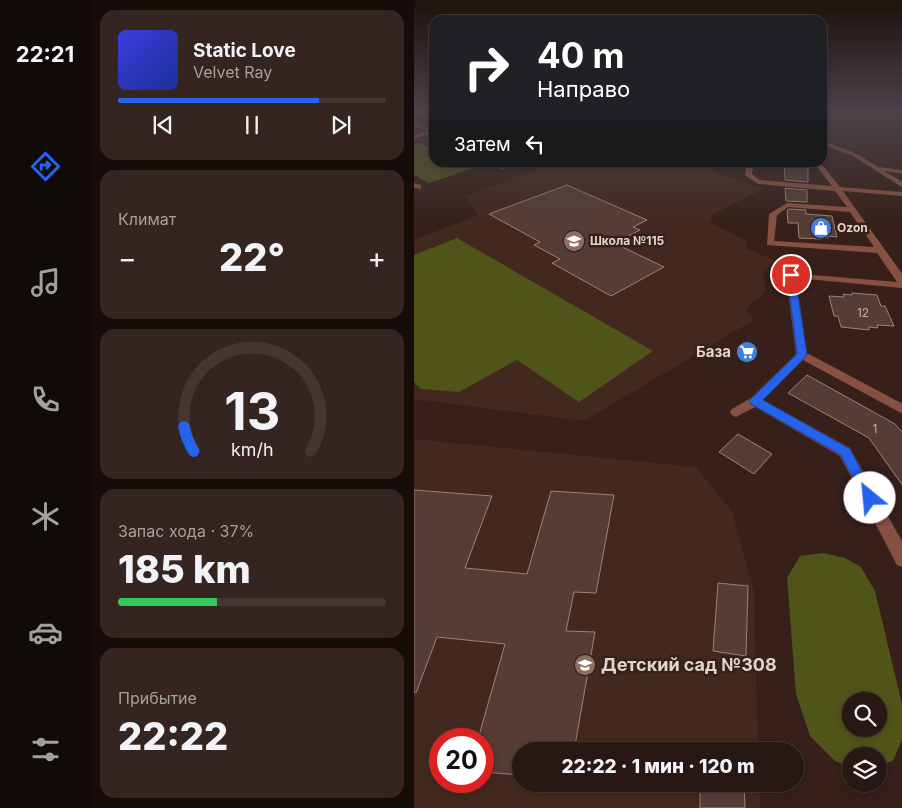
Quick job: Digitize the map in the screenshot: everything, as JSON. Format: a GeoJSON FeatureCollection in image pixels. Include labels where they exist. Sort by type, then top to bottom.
{"type":"FeatureCollection","features":[{"type":"Feature","properties":{"kind":"street"},"geometry":{"type":"LineString","coordinates":[[839,149],[855,155],[902,186]]}},
{"type":"Feature","properties":{"kind":"street"},"geometry":{"type":"LineString","coordinates":[[749,167],[748,175],[758,182],[902,194]]}},
{"type":"Feature","properties":{"kind":"street"},"geometry":{"type":"LineString","coordinates":[[820,167],[837,188],[902,284]]}},
{"type":"Feature","properties":{"kind":"street"},"geometry":{"type":"LineString","coordinates":[[876,168],[902,172]]}},
{"type":"Feature","properties":{"kind":"street"},"geometry":{"type":"LineString","coordinates":[[852,210],[787,205],[773,214],[770,243],[879,250]]}},
{"type":"Feature","properties":{"kind":"street"},"geometry":{"type":"LineString","coordinates":[[802,355],[791,275],[902,284]]}},
{"type":"Feature","properties":{"kind":"street"},"geometry":{"type":"LineString","coordinates":[[736,412],[755,401],[802,355]]}},
{"type":"Feature","properties":{"kind":"street"},"geometry":{"type":"LineString","coordinates":[[802,355],[902,410]]}},
{"type":"Feature","properties":{"kind":"street"},"geometry":{"type":"LineString","coordinates":[[755,401],[845,452],[902,560]]}},
{"type":"Feature","properties":{"kind":"shaded area"},"geometry":{"type":"Polygon","coordinates":[[[542,167],[714,167],[715,171],[763,189],[712,215],[710,223],[745,240],[747,249],[777,261],[763,272],[766,291],[745,310],[754,320],[584,421],[414,399],[414,240],[478,215],[466,196],[542,167]]]}},
{"type":"Feature","properties":{"kind":"shaded area","name":"Детский сад №308"},"geometry":{"type":"Polygon","coordinates":[[[414,439],[696,467],[732,511],[754,592],[758,742],[512,742],[512,792],[759,792],[760,808],[414,808],[414,439]]]}},
{"type":"Feature","properties":{"kind":"green space"},"geometry":{"type":"Polygon","coordinates":[[[414,149],[429,149],[429,167],[476,167],[429,183],[414,175],[414,149]]]}},
{"type":"Feature","properties":{"kind":"green space"},"geometry":{"type":"Polygon","coordinates":[[[457,238],[653,351],[579,402],[517,360],[459,392],[421,389],[414,382],[414,255],[457,238]]]}},
{"type":"Feature","properties":{"kind":"green space"},"geometry":{"type":"Polygon","coordinates":[[[823,553],[845,558],[861,567],[875,591],[902,704],[902,739],[893,761],[887,763],[887,747],[842,747],[842,763],[835,761],[810,736],[796,694],[787,578],[800,556],[823,553]]]}},
{"type":"Feature","properties":{"kind":"building"},"geometry":{"type":"Polygon","coordinates":[[[784,167],[808,167],[808,182],[785,180],[784,167]]]}},
{"type":"Feature","properties":{"kind":"building","name":"Школа №115"},"geometry":{"type":"Polygon","coordinates":[[[567,185],[647,220],[633,227],[640,230],[614,243],[664,267],[611,296],[552,263],[560,259],[534,245],[540,242],[489,214],[567,185]]]}},
{"type":"Feature","properties":{"kind":"building"},"geometry":{"type":"Polygon","coordinates":[[[785,188],[807,190],[807,202],[786,201],[785,188]]]}},
{"type":"Feature","properties":{"kind":"building"},"geometry":{"type":"Polygon","coordinates":[[[787,210],[806,210],[806,214],[832,216],[837,237],[828,236],[828,238],[821,237],[821,239],[799,238],[798,223],[788,223],[787,210]]]}},
{"type":"Feature","properties":{"kind":"building"},"geometry":{"type":"Polygon","coordinates":[[[852,293],[877,295],[881,306],[885,306],[894,326],[877,325],[878,328],[869,327],[869,330],[841,327],[838,316],[834,316],[829,296],[844,297],[843,294],[852,295],[852,293]]]}},
{"type":"Feature","properties":{"kind":"building"},"geometry":{"type":"Polygon","coordinates":[[[807,375],[895,424],[903,433],[903,486],[869,438],[788,393],[807,375]]]}},
{"type":"Feature","properties":{"kind":"building"},"geometry":{"type":"Polygon","coordinates":[[[738,434],[772,454],[754,474],[719,452],[738,434]]]}},
{"type":"Feature","properties":{"kind":"building"},"geometry":{"type":"Polygon","coordinates":[[[414,490],[492,496],[465,568],[527,574],[551,491],[614,495],[596,593],[574,592],[566,631],[595,632],[576,742],[512,742],[512,774],[494,773],[494,728],[481,728],[505,644],[437,637],[416,693],[414,692],[414,490]]]}},
{"type":"Feature","properties":{"kind":"building"},"geometry":{"type":"Polygon","coordinates":[[[718,583],[748,586],[746,656],[713,651],[718,583]]]}},
{"type":"Feature","properties":{"kind":"building"},"geometry":{"type":"Polygon","coordinates":[[[700,792],[744,792],[745,808],[700,808],[700,792]]]}},
{"type":"Feature","properties":{"kind":"place","name":"Ozon"},"geometry":{"type":"Point","coordinates":[821,228]}},
{"type":"Feature","properties":{"kind":"place","name":"Школа №115"},"geometry":{"type":"Point","coordinates":[574,241]}},
{"type":"Feature","properties":{"kind":"place","name":"База"},"geometry":{"type":"Point","coordinates":[747,352]}},
{"type":"Feature","properties":{"kind":"place","name":"Детский сад №308"},"geometry":{"type":"Point","coordinates":[585,665]}},
{"type":"Feature","properties":{"kind":"route"},"geometry":{"type":"LineString","coordinates":[[791,275],[802,355],[755,401],[845,452],[870,498]]}}]}
